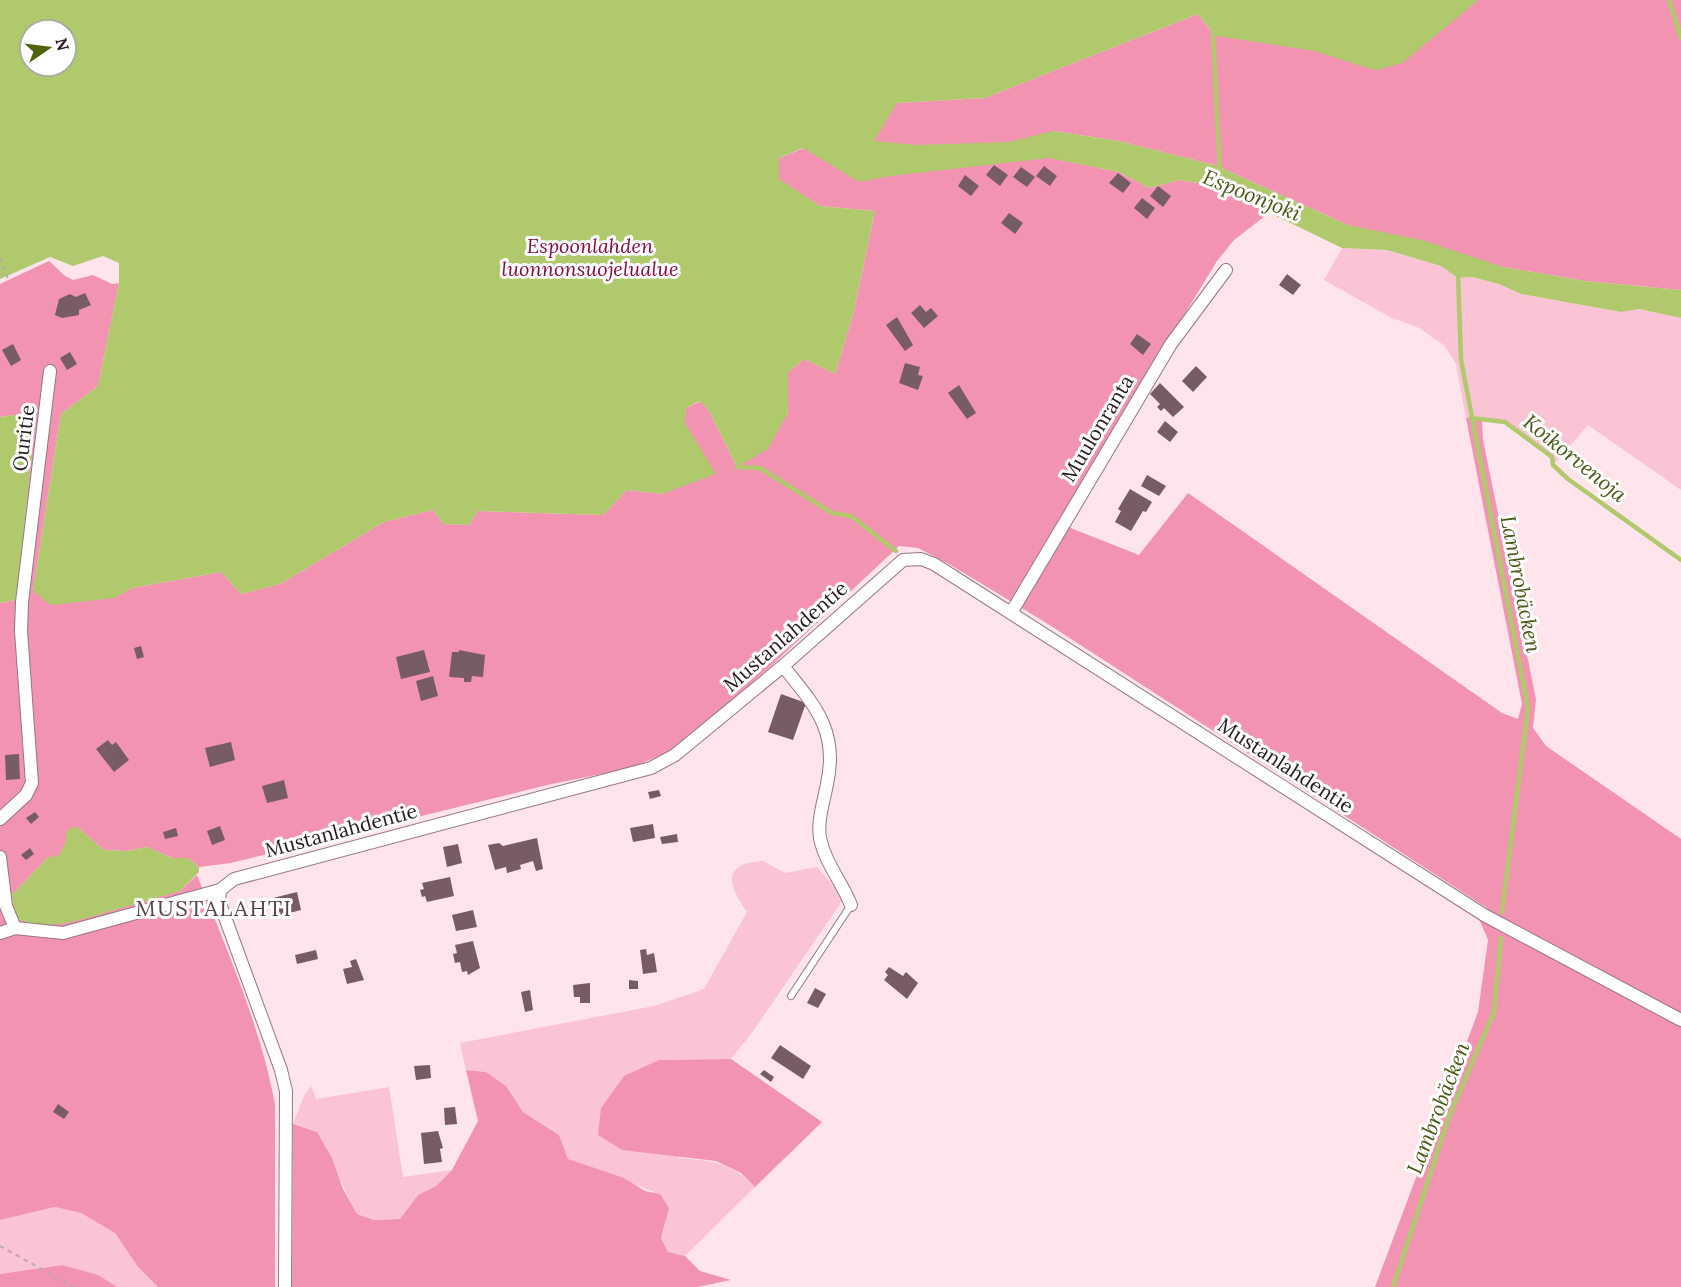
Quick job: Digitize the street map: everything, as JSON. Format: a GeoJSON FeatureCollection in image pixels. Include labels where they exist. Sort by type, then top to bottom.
{"type":"FeatureCollection","features":[{"type":"Feature","properties":{"kind":"street","name":"Muulonranta"},"geometry":{"type":"LineString","coordinates":[[1011,613],[1171,344],[1226,270]]}},
{"type":"Feature","properties":{"kind":"street","name":"Ouritie"},"geometry":{"type":"LineString","coordinates":[[0,819],[26,795],[32,783],[21,631],[22,602],[51,371]]}},
{"type":"Feature","properties":{"kind":"street","name":"Mustanlahdentie"},"geometry":{"type":"LineString","coordinates":[[15,928],[63,933],[220,890],[234,879],[651,768],[675,755],[783,666],[903,560],[921,559],[934,564],[1520,935],[1681,1020]]}},
{"type":"Feature","properties":{"kind":"street"},"geometry":{"type":"LineString","coordinates":[[783,666],[820,712],[829,741],[830,771],[821,813],[820,837],[826,858],[851,905]]}},
{"type":"Feature","properties":{"kind":"street"},"geometry":{"type":"LineString","coordinates":[[0,857],[6,906],[15,928],[0,933]]}},
{"type":"Feature","properties":{"kind":"street"},"geometry":{"type":"LineString","coordinates":[[220,890],[219,902],[281,1070],[286,1091],[285,1287]]}},
{"type":"Feature","properties":{"kind":"lane"},"geometry":{"type":"LineString","coordinates":[[790,996],[851,905]]}},
{"type":"Feature","properties":{"kind":"path"},"geometry":{"type":"LineString","coordinates":[[0,257],[8,279]]}},
{"type":"Feature","properties":{"kind":"path"},"geometry":{"type":"LineString","coordinates":[[0,1246],[74,1287]]}},
{"type":"Feature","properties":{"kind":"shaded area"},"geometry":{"type":"Polygon","coordinates":[[[1475,0],[1681,0],[1681,290],[1585,281],[1503,267],[1348,225],[1215,165],[1119,141],[1053,131],[1050,158],[1119,172],[1149,188],[1179,180],[1212,185],[1269,213],[1234,240],[1217,261],[1059,520],[1073,529],[1139,555],[1188,493],[1502,713],[1518,719],[1522,704],[1466,418],[1482,419],[1483,440],[1536,699],[1533,728],[1546,746],[1681,839],[1681,1287],[1375,1287],[1478,1012],[1488,940],[1480,921],[1487,908],[1048,624],[949,564],[918,548],[899,546],[770,667],[672,750],[631,768],[547,785],[231,863],[199,867],[188,858],[172,858],[147,847],[127,851],[104,850],[77,827],[66,832],[66,842],[58,857],[48,857],[12,895],[16,918],[33,925],[180,891],[197,875],[252,1017],[275,1104],[275,1287],[158,1287],[138,1267],[115,1233],[81,1213],[55,1207],[0,1220],[0,603],[15,600],[18,589],[35,419],[28,413],[0,417],[0,284],[49,261],[65,276],[73,280],[93,275],[112,284],[119,283],[98,386],[61,414],[33,591],[114,598],[132,588],[221,572],[241,594],[280,584],[384,522],[433,510],[443,524],[469,525],[478,511],[603,515],[627,490],[662,494],[684,423],[686,408],[701,401],[709,411],[737,467],[788,414],[788,372],[804,359],[835,374],[853,315],[875,211],[820,206],[778,179],[779,158],[817,143],[897,103],[985,98],[1198,14],[1213,33],[1316,49],[1376,68],[1401,61],[1475,0]]]}},
{"type":"Feature","properties":{"kind":"shaded area"},"geometry":{"type":"Polygon","coordinates":[[[1342,248],[1387,250],[1441,266],[1458,278],[1472,277],[1499,284],[1521,294],[1621,312],[1639,309],[1681,318],[1681,490],[1588,425],[1553,465],[1552,457],[1505,422],[1466,418],[1456,364],[1445,346],[1419,328],[1390,317],[1324,280],[1342,248]]]}},
{"type":"Feature","properties":{"kind":"shaded area"},"geometry":{"type":"Polygon","coordinates":[[[763,861],[785,873],[817,867],[844,898],[754,1030],[731,1059],[659,1060],[679,1158],[720,1164],[737,1172],[755,1187],[685,1256],[668,1252],[661,1238],[666,1222],[660,1194],[568,1159],[559,1135],[523,1112],[506,1086],[486,1072],[466,1070],[460,1043],[654,1006],[704,989],[747,912],[733,885],[734,871],[740,866],[763,861]]]}},
{"type":"Feature","properties":{"kind":"shaded area"},"geometry":{"type":"Polygon","coordinates":[[[731,1059],[822,1122],[755,1187],[741,1173],[716,1161],[622,1150],[598,1135],[601,1108],[624,1076],[659,1060],[731,1059]]]}},
{"type":"Feature","properties":{"kind":"shaded area"},"geometry":{"type":"Polygon","coordinates":[[[466,1070],[486,1072],[506,1086],[523,1112],[559,1135],[568,1159],[624,1178],[645,1191],[660,1194],[669,1208],[661,1238],[668,1252],[685,1256],[700,1271],[731,1280],[698,1287],[292,1287],[293,1124],[317,1132],[332,1158],[343,1189],[357,1214],[374,1220],[400,1219],[418,1195],[436,1186],[452,1170],[478,1121],[466,1070]]]}},
{"type":"Feature","properties":{"kind":"shaded area"},"geometry":{"type":"Polygon","coordinates":[[[311,1086],[316,1099],[389,1087],[403,1177],[452,1170],[436,1186],[418,1195],[400,1219],[374,1220],[357,1214],[317,1132],[293,1124],[304,1096],[311,1086]]]}},
{"type":"Feature","properties":{"kind":"shaded area"},"geometry":{"type":"Polygon","coordinates":[[[55,1207],[81,1213],[115,1233],[138,1267],[158,1287],[117,1287],[62,1265],[0,1274],[0,1220],[55,1207]]]}},
{"type":"Feature","properties":{"kind":"shaded area"},"geometry":{"type":"Polygon","coordinates":[[[62,1265],[98,1275],[117,1287],[0,1287],[0,1274],[62,1265]]]}},
{"type":"Feature","properties":{"kind":"water","name":"Espoonlahden luonnonsuojelualue"},"geometry":{"type":"Polygon","coordinates":[[[0,0],[1475,0],[1401,61],[1376,68],[1316,49],[1213,33],[1198,14],[985,98],[897,103],[874,141],[918,145],[1009,142],[1053,131],[1119,141],[1215,165],[1348,225],[1422,240],[1503,267],[1585,281],[1681,290],[1681,318],[1639,309],[1621,312],[1521,294],[1499,284],[1472,277],[1458,278],[1441,266],[1387,250],[1342,248],[1212,185],[1179,180],[1149,188],[1119,172],[1049,158],[891,176],[859,182],[803,148],[779,158],[779,179],[820,206],[875,211],[853,315],[835,374],[804,359],[788,372],[788,413],[768,449],[737,467],[709,411],[700,401],[686,408],[685,423],[716,474],[662,494],[627,490],[603,515],[478,511],[469,525],[443,524],[433,510],[384,522],[280,584],[241,594],[221,572],[132,588],[115,598],[51,605],[33,591],[61,414],[98,386],[119,283],[119,263],[103,256],[73,266],[50,257],[0,279],[0,0]]]}},
{"type":"Feature","properties":{"kind":"water"},"geometry":{"type":"Polygon","coordinates":[[[28,413],[35,419],[18,589],[15,600],[0,603],[0,417],[28,413]]]}},
{"type":"Feature","properties":{"kind":"water"},"geometry":{"type":"Polygon","coordinates":[[[77,827],[104,850],[127,851],[147,847],[172,858],[188,858],[199,867],[199,872],[180,891],[87,918],[62,924],[33,925],[16,918],[12,895],[48,857],[58,856],[66,842],[66,832],[77,827]]]}},
{"type":"Feature","properties":{"kind":"building"},"geometry":{"type":"Polygon","coordinates":[[[994,165],[1008,175],[1000,186],[986,175],[994,165]]]}},
{"type":"Feature","properties":{"kind":"building"},"geometry":{"type":"Polygon","coordinates":[[[1044,166],[1057,176],[1050,186],[1036,176],[1044,166]]]}},
{"type":"Feature","properties":{"kind":"building"},"geometry":{"type":"Polygon","coordinates":[[[1021,167],[1035,177],[1027,187],[1013,177],[1021,167]]]}},
{"type":"Feature","properties":{"kind":"building"},"geometry":{"type":"Polygon","coordinates":[[[1118,173],[1131,183],[1123,193],[1109,183],[1118,173]]]}},
{"type":"Feature","properties":{"kind":"building"},"geometry":{"type":"Polygon","coordinates":[[[965,175],[979,186],[971,196],[958,186],[965,175]]]}},
{"type":"Feature","properties":{"kind":"building"},"geometry":{"type":"Polygon","coordinates":[[[1158,186],[1171,196],[1163,207],[1150,196],[1158,186]]]}},
{"type":"Feature","properties":{"kind":"building"},"geometry":{"type":"Polygon","coordinates":[[[1142,198],[1155,208],[1147,219],[1134,208],[1142,198]]]}},
{"type":"Feature","properties":{"kind":"building"},"geometry":{"type":"Polygon","coordinates":[[[1009,213],[1023,223],[1015,234],[1001,223],[1009,213]]]}},
{"type":"Feature","properties":{"kind":"building"},"geometry":{"type":"Polygon","coordinates":[[[1287,274],[1301,285],[1293,295],[1279,285],[1287,274]]]}},
{"type":"Feature","properties":{"kind":"building"},"geometry":{"type":"Polygon","coordinates":[[[85,293],[91,305],[79,310],[79,315],[62,318],[55,315],[59,299],[70,294],[76,297],[85,293]]]}},
{"type":"Feature","properties":{"kind":"building"},"geometry":{"type":"Polygon","coordinates":[[[920,305],[926,312],[931,308],[938,316],[924,328],[911,313],[920,305]]]}},
{"type":"Feature","properties":{"kind":"building"},"geometry":{"type":"Polygon","coordinates":[[[897,317],[913,345],[905,351],[886,325],[897,317]]]}},
{"type":"Feature","properties":{"kind":"building"},"geometry":{"type":"Polygon","coordinates":[[[1137,334],[1151,344],[1143,355],[1130,344],[1137,334]]]}},
{"type":"Feature","properties":{"kind":"building"},"geometry":{"type":"Polygon","coordinates":[[[13,344],[21,360],[11,366],[2,350],[13,344]]]}},
{"type":"Feature","properties":{"kind":"building"},"geometry":{"type":"Polygon","coordinates":[[[70,352],[77,364],[67,370],[60,358],[70,352]]]}},
{"type":"Feature","properties":{"kind":"building"},"geometry":{"type":"Polygon","coordinates":[[[905,363],[920,367],[918,375],[923,376],[918,390],[899,383],[905,363]]]}},
{"type":"Feature","properties":{"kind":"building"},"geometry":{"type":"Polygon","coordinates":[[[1196,366],[1207,377],[1193,392],[1182,381],[1196,366]]]}},
{"type":"Feature","properties":{"kind":"building"},"geometry":{"type":"Polygon","coordinates":[[[1160,383],[1184,407],[1173,417],[1164,408],[1161,411],[1157,407],[1160,404],[1150,394],[1160,383]]]}},
{"type":"Feature","properties":{"kind":"building"},"geometry":{"type":"Polygon","coordinates":[[[959,385],[976,413],[967,419],[948,393],[959,385]]]}},
{"type":"Feature","properties":{"kind":"building"},"geometry":{"type":"Polygon","coordinates":[[[1165,421],[1178,432],[1170,442],[1157,432],[1165,421]]]}},
{"type":"Feature","properties":{"kind":"building"},"geometry":{"type":"Polygon","coordinates":[[[1147,475],[1166,486],[1159,496],[1141,486],[1147,475]]]}},
{"type":"Feature","properties":{"kind":"building"},"geometry":{"type":"Polygon","coordinates":[[[1130,489],[1152,502],[1146,512],[1143,511],[1131,531],[1115,522],[1121,511],[1118,509],[1130,489]]]}},
{"type":"Feature","properties":{"kind":"building"},"geometry":{"type":"Polygon","coordinates":[[[141,646],[144,657],[137,659],[134,648],[141,646]]]}},
{"type":"Feature","properties":{"kind":"building"},"geometry":{"type":"Polygon","coordinates":[[[424,650],[430,672],[401,679],[396,657],[424,650]]]}},
{"type":"Feature","properties":{"kind":"building"},"geometry":{"type":"Polygon","coordinates":[[[459,650],[485,655],[483,677],[472,676],[471,682],[464,682],[464,678],[449,677],[452,652],[459,652],[459,650]]]}},
{"type":"Feature","properties":{"kind":"building"},"geometry":{"type":"Polygon","coordinates":[[[433,676],[438,696],[421,701],[416,681],[433,676]]]}},
{"type":"Feature","properties":{"kind":"building"},"geometry":{"type":"Polygon","coordinates":[[[781,694],[806,703],[793,740],[768,732],[781,694]]]}},
{"type":"Feature","properties":{"kind":"building"},"geometry":{"type":"Polygon","coordinates":[[[108,740],[112,745],[116,742],[129,760],[114,772],[96,749],[108,740]]]}},
{"type":"Feature","properties":{"kind":"building"},"geometry":{"type":"Polygon","coordinates":[[[231,742],[235,760],[210,767],[205,748],[231,742]]]}},
{"type":"Feature","properties":{"kind":"building"},"geometry":{"type":"Polygon","coordinates":[[[19,754],[20,779],[6,780],[5,755],[19,754]]]}},
{"type":"Feature","properties":{"kind":"building"},"geometry":{"type":"Polygon","coordinates":[[[284,780],[288,798],[267,803],[262,786],[284,780]]]}},
{"type":"Feature","properties":{"kind":"building"},"geometry":{"type":"Polygon","coordinates":[[[659,790],[661,796],[650,799],[648,792],[659,790]]]}},
{"type":"Feature","properties":{"kind":"building"},"geometry":{"type":"Polygon","coordinates":[[[35,812],[39,817],[31,824],[26,818],[35,812]]]}},
{"type":"Feature","properties":{"kind":"building"},"geometry":{"type":"Polygon","coordinates":[[[653,824],[655,838],[633,842],[630,828],[653,824]]]}},
{"type":"Feature","properties":{"kind":"building"},"geometry":{"type":"Polygon","coordinates":[[[220,826],[225,840],[212,845],[207,831],[220,826]]]}},
{"type":"Feature","properties":{"kind":"building"},"geometry":{"type":"Polygon","coordinates":[[[176,828],[178,836],[165,839],[163,832],[176,828]]]}},
{"type":"Feature","properties":{"kind":"building"},"geometry":{"type":"Polygon","coordinates":[[[677,834],[678,842],[662,844],[660,837],[677,834]]]}},
{"type":"Feature","properties":{"kind":"building"},"geometry":{"type":"Polygon","coordinates":[[[537,838],[543,869],[536,871],[533,861],[520,865],[521,869],[507,873],[506,867],[495,870],[488,845],[499,843],[503,846],[537,838]]]}},
{"type":"Feature","properties":{"kind":"building"},"geometry":{"type":"Polygon","coordinates":[[[458,844],[462,863],[447,867],[443,847],[458,844]]]}},
{"type":"Feature","properties":{"kind":"building"},"geometry":{"type":"Polygon","coordinates":[[[30,848],[34,854],[26,860],[21,855],[30,848]]]}},
{"type":"Feature","properties":{"kind":"building"},"geometry":{"type":"Polygon","coordinates":[[[450,877],[454,896],[427,902],[425,896],[422,897],[420,890],[424,889],[422,883],[450,877]]]}},
{"type":"Feature","properties":{"kind":"building"},"geometry":{"type":"Polygon","coordinates":[[[297,892],[301,910],[274,917],[269,899],[297,892]]]}},
{"type":"Feature","properties":{"kind":"building"},"geometry":{"type":"Polygon","coordinates":[[[473,910],[477,927],[456,931],[452,915],[473,910]]]}},
{"type":"Feature","properties":{"kind":"building"},"geometry":{"type":"Polygon","coordinates":[[[473,941],[480,968],[468,975],[467,971],[462,972],[460,962],[455,963],[453,954],[457,953],[455,945],[473,941]]]}},
{"type":"Feature","properties":{"kind":"building"},"geometry":{"type":"Polygon","coordinates":[[[646,949],[647,955],[654,953],[657,972],[643,974],[640,950],[646,949]]]}},
{"type":"Feature","properties":{"kind":"building"},"geometry":{"type":"Polygon","coordinates":[[[316,950],[318,959],[297,964],[295,955],[316,950]]]}},
{"type":"Feature","properties":{"kind":"building"},"geometry":{"type":"Polygon","coordinates":[[[356,959],[364,980],[347,984],[343,969],[352,967],[350,961],[356,959]]]}},
{"type":"Feature","properties":{"kind":"building"},"geometry":{"type":"Polygon","coordinates":[[[889,967],[903,976],[906,972],[918,983],[907,999],[884,980],[888,975],[885,972],[889,967]]]}},
{"type":"Feature","properties":{"kind":"building"},"geometry":{"type":"Polygon","coordinates":[[[629,980],[638,981],[638,989],[629,989],[629,980]]]}},
{"type":"Feature","properties":{"kind":"building"},"geometry":{"type":"Polygon","coordinates":[[[590,983],[590,1003],[580,1003],[580,997],[574,997],[573,985],[590,983]]]}},
{"type":"Feature","properties":{"kind":"building"},"geometry":{"type":"Polygon","coordinates":[[[815,988],[826,994],[818,1008],[807,1003],[815,988]]]}},
{"type":"Feature","properties":{"kind":"building"},"geometry":{"type":"Polygon","coordinates":[[[530,990],[533,1010],[525,1012],[521,992],[530,990]]]}},
{"type":"Feature","properties":{"kind":"building"},"geometry":{"type":"Polygon","coordinates":[[[780,1045],[811,1066],[803,1079],[771,1058],[780,1045]]]}},
{"type":"Feature","properties":{"kind":"building"},"geometry":{"type":"Polygon","coordinates":[[[430,1065],[431,1078],[416,1080],[414,1066],[430,1065]]]}},
{"type":"Feature","properties":{"kind":"building"},"geometry":{"type":"Polygon","coordinates":[[[764,1070],[774,1077],[771,1082],[760,1074],[764,1070]]]}},
{"type":"Feature","properties":{"kind":"building"},"geometry":{"type":"Polygon","coordinates":[[[58,1104],[69,1112],[64,1119],[53,1112],[58,1104]]]}},
{"type":"Feature","properties":{"kind":"building"},"geometry":{"type":"Polygon","coordinates":[[[455,1107],[457,1124],[445,1125],[444,1108],[455,1107]]]}},
{"type":"Feature","properties":{"kind":"building"},"geometry":{"type":"Polygon","coordinates":[[[438,1131],[443,1148],[440,1149],[442,1162],[424,1164],[421,1133],[438,1131]]]}},
{"type":"Feature","properties":{"kind":"waterway","name":"Espoonjoki"},"geometry":{"type":"LineString","coordinates":[[1220,171],[1213,33],[1316,49],[1376,68],[1401,61],[1475,0]]}},
{"type":"Feature","properties":{"kind":"waterway"},"geometry":{"type":"LineString","coordinates":[[1669,0],[1681,38]]}},
{"type":"Feature","properties":{"kind":"waterway","name":"Lambrobäcken"},"geometry":{"type":"LineString","coordinates":[[1458,275],[1461,360],[1528,708],[1502,912]]}},
{"type":"Feature","properties":{"kind":"waterway","name":"Koikorvenoja"},"geometry":{"type":"LineString","coordinates":[[1471,418],[1505,422],[1552,457],[1553,465],[1568,479],[1681,560]]}},
{"type":"Feature","properties":{"kind":"waterway"},"geometry":{"type":"LineString","coordinates":[[737,467],[760,468],[832,513],[851,516],[896,551]]}},
{"type":"Feature","properties":{"kind":"waterway","name":"Lambrobäcken"},"geometry":{"type":"LineString","coordinates":[[1393,1287],[1449,1117],[1494,1012],[1501,938]]}},
{"type":"Feature","properties":{"kind":"district","name":"MUSTALAHTI"},"geometry":{"type":"Point","coordinates":[214,908]}}]}
